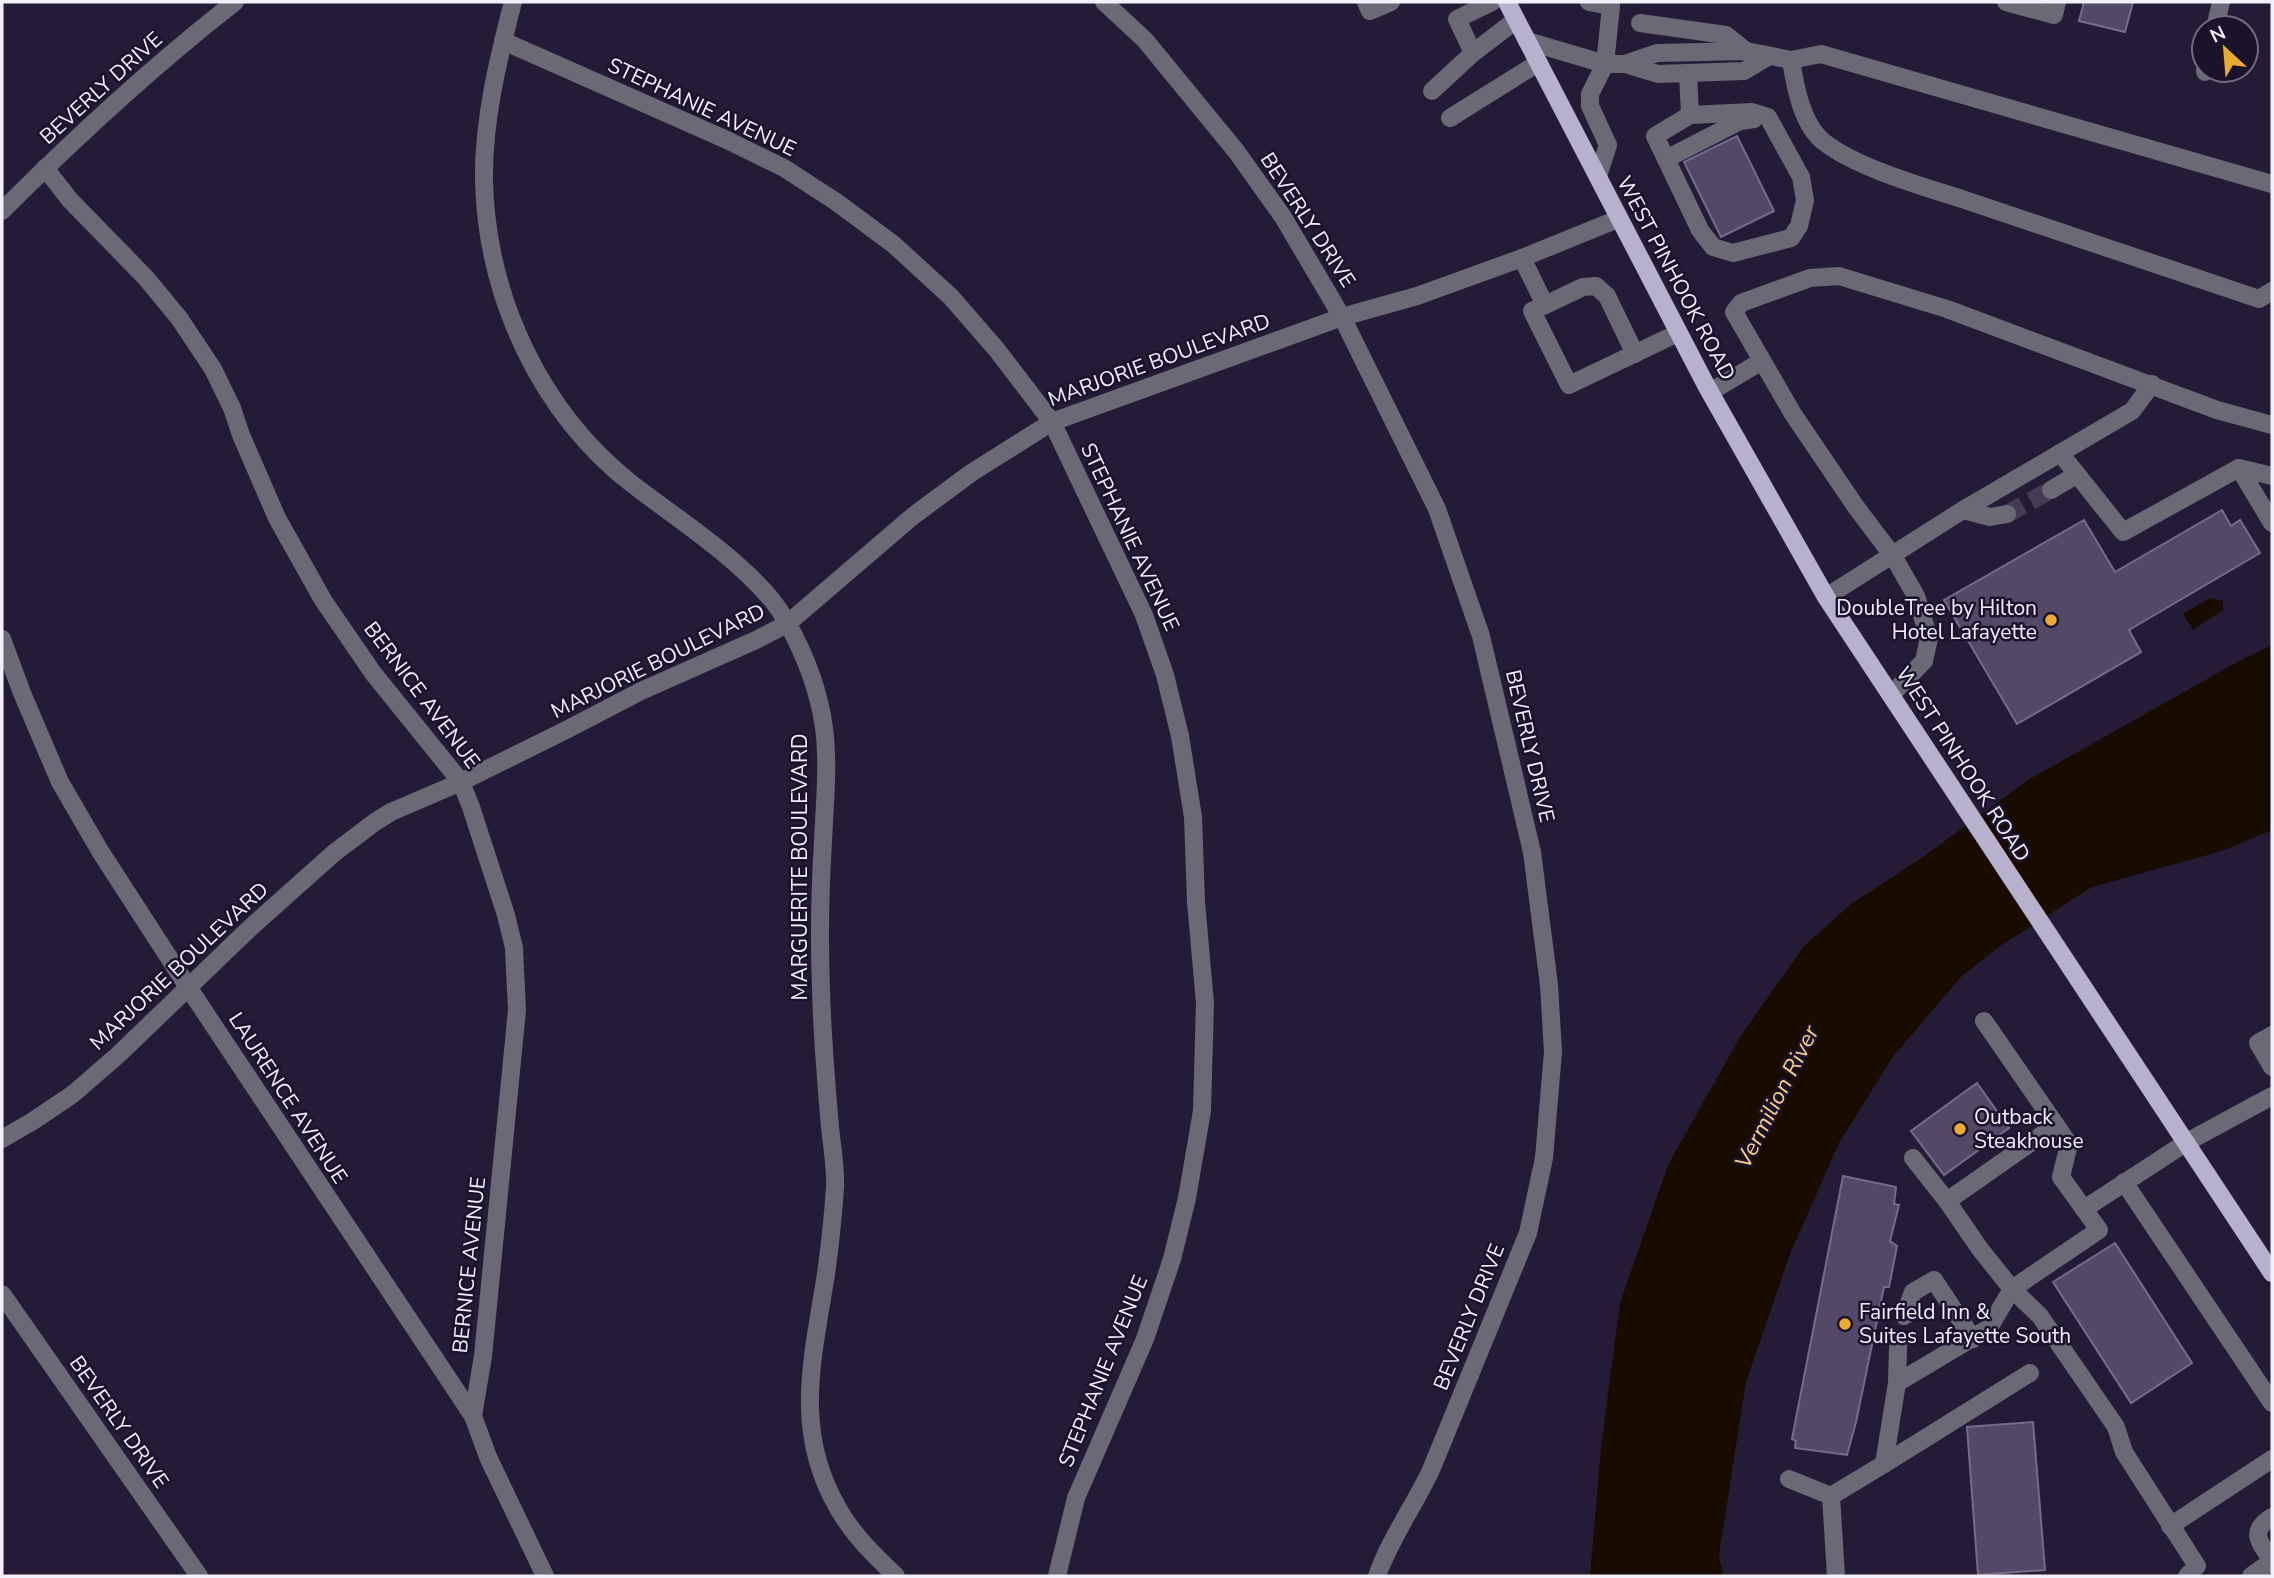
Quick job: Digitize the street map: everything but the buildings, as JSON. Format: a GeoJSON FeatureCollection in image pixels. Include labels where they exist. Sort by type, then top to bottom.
{"type":"FeatureCollection","features":[{"type":"Feature","properties":{"kind":"main road","name":"WEST PINHOOK ROAD"},"geometry":{"type":"LineString","coordinates":[[1507,2],[1678,333],[1826,597],[2272,1273]]}},
{"type":"Feature","properties":{"kind":"street","name":"BEVERLY DRIVE"},"geometry":{"type":"LineString","coordinates":[[2,211],[45,168],[235,2]]}},
{"type":"Feature","properties":{"kind":"street","name":"MARGUERITE BOULEVARD"},"geometry":{"type":"LineString","coordinates":[[513,2],[491,97],[484,177],[487,227],[501,284],[531,364],[545,388],[585,442],[630,482],[744,572],[772,600],[787,624],[813,682],[826,738],[819,909],[821,993],[835,1180],[832,1227],[810,1365],[810,1426],[825,1479],[838,1508],[859,1538],[896,1576]]}},
{"type":"Feature","properties":{"kind":"street","name":"BEVERLY DRIVE"},"geometry":{"type":"LineString","coordinates":[[1104,2],[1145,40],[1236,150],[1283,217],[1342,317],[1437,509],[1481,636],[1532,852],[1549,985],[1553,1052],[1544,1158],[1528,1233],[1431,1471],[1390,1545],[1377,1576]]}},
{"type":"Feature","properties":{"kind":"street"},"geometry":{"type":"LineString","coordinates":[[1366,2],[1370,11],[1391,2]]}},
{"type":"Feature","properties":{"kind":"street"},"geometry":{"type":"LineString","coordinates":[[1473,52],[1457,19],[1492,2]]}},
{"type":"Feature","properties":{"kind":"street"},"geometry":{"type":"LineString","coordinates":[[1590,2],[1611,6],[1605,64],[1590,94],[1590,106],[1608,145],[1598,176]]}},
{"type":"Feature","properties":{"kind":"street"},"geometry":{"type":"LineString","coordinates":[[2016,3],[2054,15],[2057,2]]}},
{"type":"Feature","properties":{"kind":"street"},"geometry":{"type":"LineString","coordinates":[[1432,91],[1473,52],[1516,20]]}},
{"type":"Feature","properties":{"kind":"street"},"geometry":{"type":"LineString","coordinates":[[1640,23],[1726,35],[1746,51]]}},
{"type":"Feature","properties":{"kind":"street","name":"STEPHANIE AVENUE"},"geometry":{"type":"LineString","coordinates":[[503,41],[784,168],[893,244],[951,297],[1004,358],[1052,422],[1144,615],[1165,676],[1180,736],[1193,817],[1196,902],[1205,1003],[1202,1111],[1187,1199],[1172,1259],[1145,1339],[1076,1498],[1057,1576]]}},
{"type":"Feature","properties":{"kind":"street"},"geometry":{"type":"LineString","coordinates":[[1527,41],[1605,64],[1625,64],[1658,74],[1744,71],[1769,56]]}},
{"type":"Feature","properties":{"kind":"street"},"geometry":{"type":"LineString","coordinates":[[1625,64],[1657,53],[1746,51],[1791,60],[1821,54],[2272,184]]}},
{"type":"Feature","properties":{"kind":"street"},"geometry":{"type":"LineString","coordinates":[[1791,60],[1796,91],[1807,117],[1822,141],[1848,157],[1906,180],[2259,299],[2272,291]]}},
{"type":"Feature","properties":{"kind":"street"},"geometry":{"type":"LineString","coordinates":[[1450,118],[1538,63]]}},
{"type":"Feature","properties":{"kind":"street"},"geometry":{"type":"LineString","coordinates":[[1688,73],[1690,116]]}},
{"type":"Feature","properties":{"kind":"street"},"geometry":{"type":"LineString","coordinates":[[1752,112],[1768,117],[1801,177],[1805,200],[1799,226],[1791,238],[1733,253],[1713,247],[1700,230],[1655,135],[1690,116],[1752,112]]}},
{"type":"Feature","properties":{"kind":"street"},"geometry":{"type":"LineString","coordinates":[[1666,159],[1740,121],[1768,117]]}},
{"type":"Feature","properties":{"kind":"street","name":"BERNICE AVENUE"},"geometry":{"type":"LineString","coordinates":[[45,168],[70,200],[146,278],[179,318],[213,369],[277,517],[323,600],[373,673],[461,782],[506,915],[513,947],[517,1010],[483,1356],[473,1416]]}},
{"type":"Feature","properties":{"kind":"street","name":"MARJORIE BOULEVARD"},"geometry":{"type":"LineString","coordinates":[[2,1139],[73,1094],[334,853],[375,822],[642,691],[787,624],[913,516],[971,473],[1052,422],[1342,317],[1417,296],[1618,219]]}},
{"type":"Feature","properties":{"kind":"street"},"geometry":{"type":"LineString","coordinates":[[1522,258],[1545,305]]}},
{"type":"Feature","properties":{"kind":"street"},"geometry":{"type":"LineString","coordinates":[[1891,695],[1924,661],[1929,638],[1916,596],[1893,556],[1823,460],[1762,361],[1734,312],[1741,303],[1810,278],[1839,276],[1947,309],[2217,410],[2272,425]]}},
{"type":"Feature","properties":{"kind":"street"},"geometry":{"type":"LineString","coordinates":[[1635,355],[1607,296],[1596,286],[1583,287],[1532,311],[1569,385],[1635,355],[1678,333]]}},
{"type":"Feature","properties":{"kind":"street"},"geometry":{"type":"LineString","coordinates":[[1710,392],[1762,361]]}},
{"type":"Feature","properties":{"kind":"street"},"geometry":{"type":"LineString","coordinates":[[1826,597],[1964,510],[2132,411],[2152,384]]}},
{"type":"Feature","properties":{"kind":"street"},"geometry":{"type":"LineString","coordinates":[[2060,453],[2123,533],[2239,468],[2272,476]]}},
{"type":"Feature","properties":{"kind":"street"},"geometry":{"type":"LineString","coordinates":[[2239,468],[2272,523]]}},
{"type":"Feature","properties":{"kind":"street"},"geometry":{"type":"LineString","coordinates":[[2051,489],[2076,475]]}},
{"type":"Feature","properties":{"kind":"street"},"geometry":{"type":"LineString","coordinates":[[1964,510],[1990,517],[2007,514]]}},
{"type":"Feature","properties":{"kind":"street","name":"LAURENCE AVENUE"},"geometry":{"type":"LineString","coordinates":[[2,639],[60,782],[100,851],[188,988],[473,1416],[493,1468],[545,1576]]}},
{"type":"Feature","properties":{"kind":"street"},"geometry":{"type":"LineString","coordinates":[[1896,1383],[1989,1328],[2012,1289],[2099,1230],[2061,1177],[2069,1144],[1984,1021]]}},
{"type":"Feature","properties":{"kind":"street"},"geometry":{"type":"LineString","coordinates":[[2272,1035],[2258,1042],[2272,1068]]}},
{"type":"Feature","properties":{"kind":"street"},"geometry":{"type":"LineString","coordinates":[[2084,1209],[2187,1142],[2272,1096]]}},
{"type":"Feature","properties":{"kind":"street"},"geometry":{"type":"LineString","coordinates":[[1947,1202],[2056,1125]]}},
{"type":"Feature","properties":{"kind":"street"},"geometry":{"type":"LineString","coordinates":[[1913,1158],[2012,1289],[2040,1316],[2116,1427],[2124,1452],[2198,1573]]}},
{"type":"Feature","properties":{"kind":"street"},"geometry":{"type":"LineString","coordinates":[[2124,1182],[2272,1403]]}},
{"type":"Feature","properties":{"kind":"street"},"geometry":{"type":"LineString","coordinates":[[1904,1317],[1913,1292],[1934,1280],[1973,1339]]}},
{"type":"Feature","properties":{"kind":"street","name":"BEVERLY DRIVE"},"geometry":{"type":"LineString","coordinates":[[2,1294],[199,1576]]}},
{"type":"Feature","properties":{"kind":"street"},"geometry":{"type":"LineString","coordinates":[[1884,1464],[1896,1383],[1898,1348]]}},
{"type":"Feature","properties":{"kind":"street"},"geometry":{"type":"LineString","coordinates":[[1831,1496],[2030,1373]]}},
{"type":"Feature","properties":{"kind":"street"},"geometry":{"type":"LineString","coordinates":[[2170,1525],[2272,1459]]}},
{"type":"Feature","properties":{"kind":"street"},"geometry":{"type":"LineString","coordinates":[[1789,1479],[1831,1496]]}},
{"type":"Feature","properties":{"kind":"street"},"geometry":{"type":"LineString","coordinates":[[1831,1496],[1836,1576]]}},
{"type":"Feature","properties":{"kind":"street"},"geometry":{"type":"LineString","coordinates":[[2251,1576],[2272,1561],[2258,1539],[2257,1531],[2263,1522],[2272,1517]]}},
{"type":"Feature","properties":{"kind":"water"},"geometry":{"type":"Polygon","coordinates":[[[2210,598],[2223,601],[2223,610],[2193,630],[2183,614],[2210,598]]]}},
{"type":"Feature","properties":{"kind":"water","name":"Vermilion River"},"geometry":{"type":"Polygon","coordinates":[[[2272,645],[2272,830],[2222,851],[2092,887],[2000,946],[1961,977],[1892,1058],[1839,1143],[1790,1254],[1746,1382],[1719,1555],[1723,1576],[1590,1576],[1601,1447],[1620,1303],[1668,1165],[1740,1037],[1804,946],[1851,904],[1923,857],[2028,780],[2272,645]]]}},
{"type":"Feature","properties":{"kind":"tunnel"},"geometry":{"type":"LineString","coordinates":[[2007,514],[2051,490]]}},
{"type":"Feature","properties":{"kind":"tunnel"},"geometry":{"type":"LineString","coordinates":[[1898,1348],[1904,1316]]}},
{"type":"Feature","properties":{"kind":"place","name":"DoubleTree by Hilton Hotel Lafayette"},"geometry":{"type":"Point","coordinates":[2051,620]}},
{"type":"Feature","properties":{"kind":"place","name":"Outback Steakhouse"},"geometry":{"type":"Point","coordinates":[1960,1129]}},
{"type":"Feature","properties":{"kind":"place","name":"Fairfield Inn & Suites Lafayette South"},"geometry":{"type":"Point","coordinates":[1845,1324]}}]}
